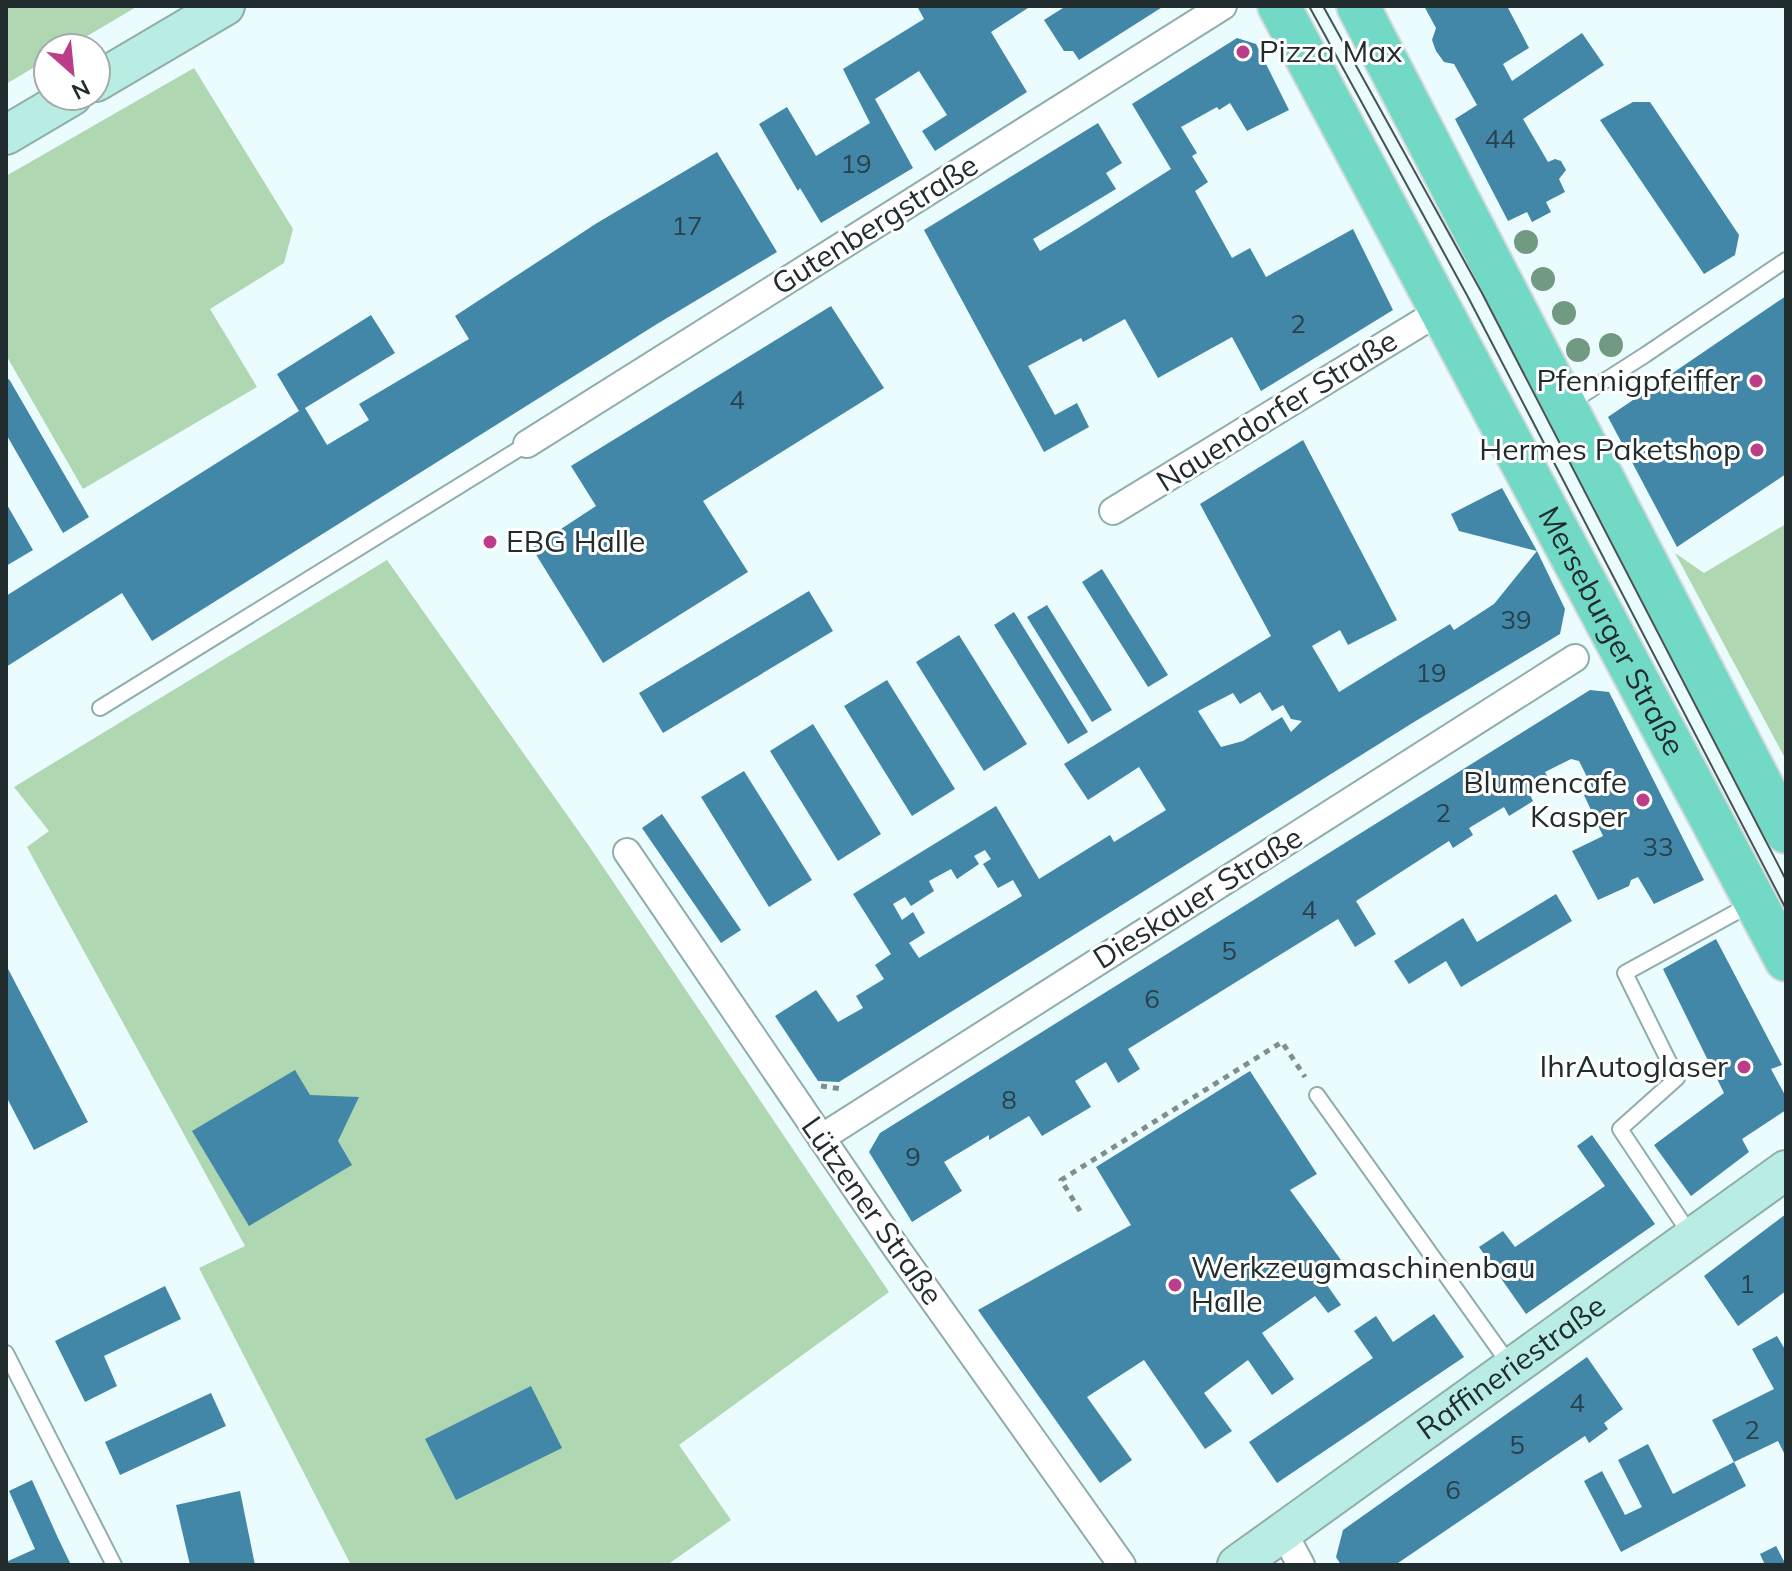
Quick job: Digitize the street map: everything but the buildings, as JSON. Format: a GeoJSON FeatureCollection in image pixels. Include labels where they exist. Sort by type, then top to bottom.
{"type":"FeatureCollection","features":[{"type":"Feature","properties":{"kind":"main road","name":"Merseburger Straße"},"geometry":{"type":"LineString","coordinates":[[1279,6],[1786,960]]}},
{"type":"Feature","properties":{"kind":"main road","name":"Merseburger Straße"},"geometry":{"type":"LineString","coordinates":[[1358,6],[1786,832]]}},
{"type":"Feature","properties":{"kind":"street"},"geometry":{"type":"LineString","coordinates":[[112,73],[225,6]]}},
{"type":"Feature","properties":{"kind":"street","name":"Gutenbergstraße"},"geometry":{"type":"LineString","coordinates":[[527,444],[1223,6]]}},
{"type":"Feature","properties":{"kind":"street"},"geometry":{"type":"LineString","coordinates":[[6,135],[45,112]]}},
{"type":"Feature","properties":{"kind":"street","name":"Nauendorfer Straße"},"geometry":{"type":"LineString","coordinates":[[1113,511],[1440,311]]}},
{"type":"Feature","properties":{"kind":"street","name":"Dieskauer Straße"},"geometry":{"type":"LineString","coordinates":[[821,1138],[1575,658]]}},
{"type":"Feature","properties":{"kind":"street","name":"Lützener Straße"},"geometry":{"type":"LineString","coordinates":[[627,852],[821,1138],[1122,1565]]}},
{"type":"Feature","properties":{"kind":"street","name":"Raffineriestraße"},"geometry":{"type":"LineString","coordinates":[[1237,1565],[1786,1170]]}},
{"type":"Feature","properties":{"kind":"street"},"geometry":{"type":"LineString","coordinates":[[1283,1532],[1301,1565]]}},
{"type":"Feature","properties":{"kind":"lane"},"geometry":{"type":"LineString","coordinates":[[1564,406],[1786,260]]}},
{"type":"Feature","properties":{"kind":"lane"},"geometry":{"type":"LineString","coordinates":[[100,708],[527,444]]}},
{"type":"Feature","properties":{"kind":"lane"},"geometry":{"type":"LineString","coordinates":[[1693,1237],[1620,1129],[1677,1078],[1625,973],[1755,902]]}},
{"type":"Feature","properties":{"kind":"lane"},"geometry":{"type":"LineString","coordinates":[[1317,1095],[1512,1367]]}},
{"type":"Feature","properties":{"kind":"lane"},"geometry":{"type":"LineString","coordinates":[[6,1353],[114,1565]]}},
{"type":"Feature","properties":{"kind":"path"},"geometry":{"type":"LineString","coordinates":[[1080,1211],[1061,1180],[1282,1042],[1317,1095]]}},
{"type":"Feature","properties":{"kind":"path"},"geometry":{"type":"LineString","coordinates":[[816,1085],[840,1090],[853,1082]]}},
{"type":"Feature","properties":{"kind":"green space"},"geometry":{"type":"Polygon","coordinates":[[[6,6],[138,6],[94,32],[32,32],[32,69],[6,84],[6,6]]]}},
{"type":"Feature","properties":{"kind":"green space"},"geometry":{"type":"Polygon","coordinates":[[[194,68],[293,229],[284,263],[210,309],[257,387],[83,489],[6,355],[6,176],[194,68]]]}},
{"type":"Feature","properties":{"kind":"green space"},"geometry":{"type":"Polygon","coordinates":[[[1786,524],[1786,760],[1675,553],[1704,573],[1786,524]]]}},
{"type":"Feature","properties":{"kind":"green space"},"geometry":{"type":"Polygon","coordinates":[[[387,560],[589,846],[889,1292],[679,1445],[731,1520],[667,1565],[351,1565],[199,1268],[245,1246],[27,847],[49,831],[14,787],[387,560]]]}},
{"type":"Feature","properties":{"kind":"tram line"},"geometry":{"type":"LineString","coordinates":[[1309,6],[1468,297],[1786,909]]}},
{"type":"Feature","properties":{"kind":"tram line"},"geometry":{"type":"LineString","coordinates":[[1323,6],[1482,293],[1786,880]]}},
{"type":"Feature","properties":{"kind":"place","name":"Pizza Max"},"geometry":{"type":"Point","coordinates":[1243,52]}},
{"type":"Feature","properties":{"kind":"place","name":"Pfennigpfeiffer"},"geometry":{"type":"Point","coordinates":[1756,381]}},
{"type":"Feature","properties":{"kind":"place","name":"Hermes Paketshop"},"geometry":{"type":"Point","coordinates":[1757,450]}},
{"type":"Feature","properties":{"kind":"place","name":"EBG Halle"},"geometry":{"type":"Point","coordinates":[490,542]}},
{"type":"Feature","properties":{"kind":"place","name":"Blumencafe Kasper"},"geometry":{"type":"Point","coordinates":[1643,800]}},
{"type":"Feature","properties":{"kind":"place","name":"IhrAutoglaser"},"geometry":{"type":"Point","coordinates":[1744,1067]}},
{"type":"Feature","properties":{"kind":"place","name":"Werkzeugmaschinenbau Halle"},"geometry":{"type":"Point","coordinates":[1175,1285]}}]}
